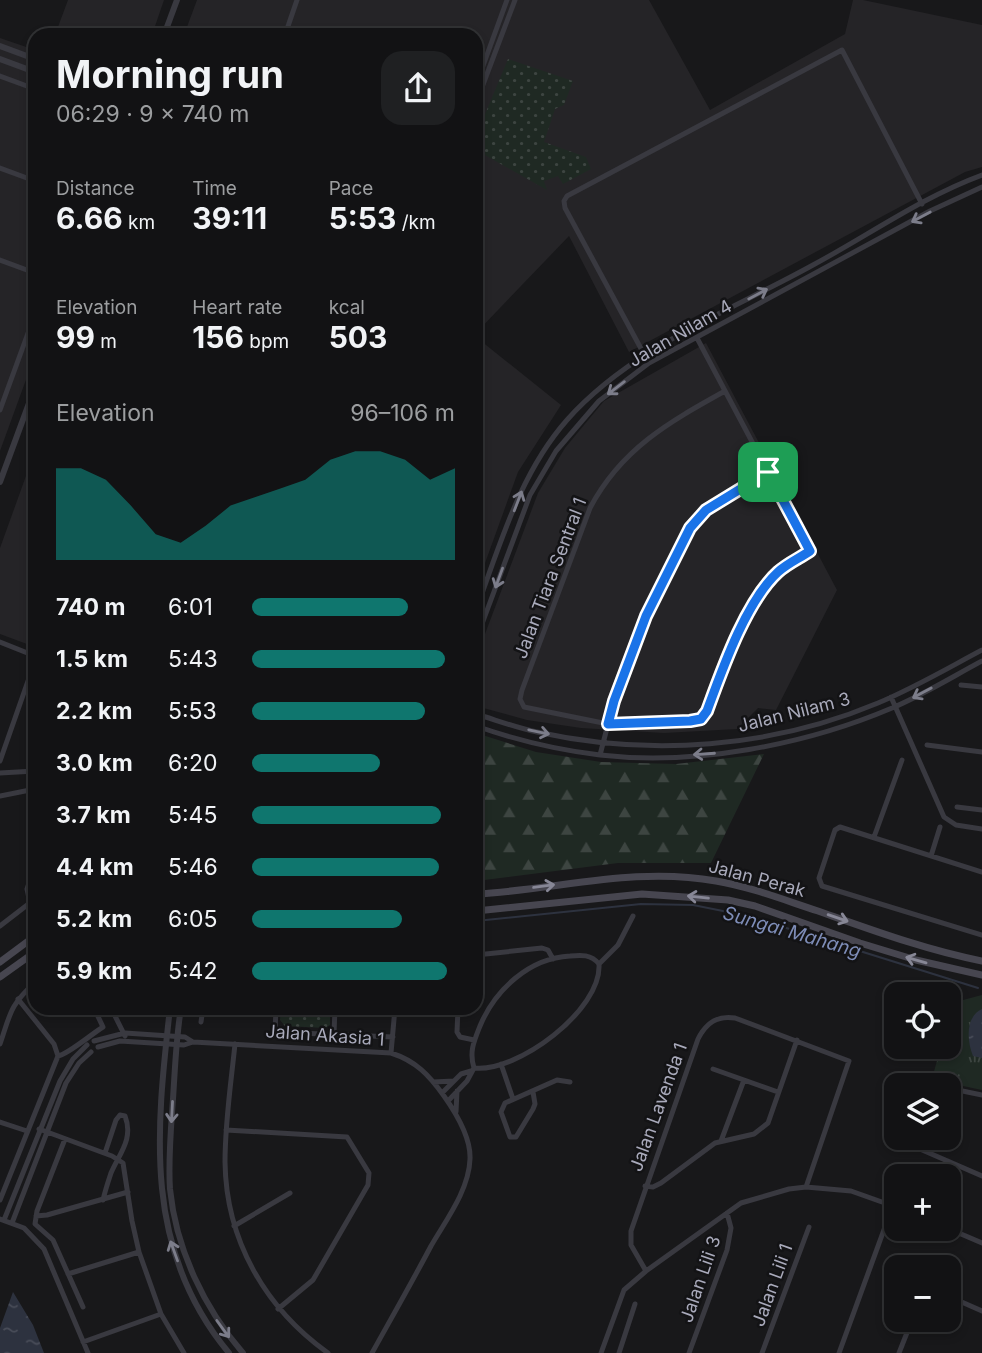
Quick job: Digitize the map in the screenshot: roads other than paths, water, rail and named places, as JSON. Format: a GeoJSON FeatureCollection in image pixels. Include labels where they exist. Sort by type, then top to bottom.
{"type":"FeatureCollection","features":[{"type":"Feature","properties":{"kind":"main road","name":"Jalan Perak"},"geometry":{"type":"LineString","coordinates":[[483,893],[636,876],[715,880],[759,891],[917,944],[982,961]]}},
{"type":"Feature","properties":{"kind":"main road","name":"Jalan Perak"},"geometry":{"type":"LineString","coordinates":[[483,910],[642,894],[728,901],[755,906],[916,960],[982,975]]}},
{"type":"Feature","properties":{"kind":"main road"},"geometry":{"type":"LineString","coordinates":[[0,962],[28,941]]}},
{"type":"Feature","properties":{"kind":"main road"},"geometry":{"type":"LineString","coordinates":[[0,977],[28,957]]}},
{"type":"Feature","properties":{"kind":"street"},"geometry":{"type":"LineString","coordinates":[[167,28],[177,0]]}},
{"type":"Feature","properties":{"kind":"street"},"geometry":{"type":"LineString","coordinates":[[287,28],[297,0]]}},
{"type":"Feature","properties":{"kind":"street"},"geometry":{"type":"LineString","coordinates":[[483,66],[507,0]]}},
{"type":"Feature","properties":{"kind":"street"},"geometry":{"type":"LineString","coordinates":[[483,85],[515,0]]}},
{"type":"Feature","properties":{"kind":"street"},"geometry":{"type":"LineString","coordinates":[[0,47],[28,57]]}},
{"type":"Feature","properties":{"kind":"street"},"geometry":{"type":"LineString","coordinates":[[645,356],[565,208],[567,195],[842,50],[922,204]]}},
{"type":"Feature","properties":{"kind":"street"},"geometry":{"type":"LineString","coordinates":[[0,59],[28,69]]}},
{"type":"Feature","properties":{"kind":"street"},"geometry":{"type":"LineString","coordinates":[[0,76],[28,86]]}},
{"type":"Feature","properties":{"kind":"street"},"geometry":{"type":"LineString","coordinates":[[0,168],[28,178]]}},
{"type":"Feature","properties":{"kind":"street","name":"Jalan Nilam 4"},"geometry":{"type":"LineString","coordinates":[[483,592],[523,486],[542,454],[567,420],[615,375],[922,204],[982,175]]}},
{"type":"Feature","properties":{"kind":"street","name":"Jalan Nilam 4"},"geometry":{"type":"LineString","coordinates":[[483,621],[530,495],[556,451],[599,401],[649,363],[930,211],[982,187]]}},
{"type":"Feature","properties":{"kind":"street"},"geometry":{"type":"LineString","coordinates":[[0,260],[28,270]]}},
{"type":"Feature","properties":{"kind":"street"},"geometry":{"type":"LineString","coordinates":[[0,410],[28,333]]}},
{"type":"Feature","properties":{"kind":"street"},"geometry":{"type":"LineString","coordinates":[[608,724],[701,719],[707,711],[729,651],[763,590],[785,566],[810,551],[697,338]]}},
{"type":"Feature","properties":{"kind":"street","name":"Jalan Tiara Sentral 1"},"geometry":{"type":"LineString","coordinates":[[608,724],[528,709],[520,702],[522,690],[590,508],[606,482],[621,462],[644,441],[725,391]]}},
{"type":"Feature","properties":{"kind":"street"},"geometry":{"type":"LineString","coordinates":[[0,482],[28,406]]}},
{"type":"Feature","properties":{"kind":"street"},"geometry":{"type":"LineString","coordinates":[[600,755],[614,701],[646,616],[690,528],[706,510],[768,472]]}},
{"type":"Feature","properties":{"kind":"street"},"geometry":{"type":"LineString","coordinates":[[0,642],[28,653]]}},
{"type":"Feature","properties":{"kind":"street","name":"Jalan Nilam 3"},"geometry":{"type":"LineString","coordinates":[[483,716],[536,732],[603,743],[687,745],[764,737],[840,718],[891,696],[982,650]]}},
{"type":"Feature","properties":{"kind":"street","name":"Jalan Nilam 3"},"geometry":{"type":"LineString","coordinates":[[483,728],[524,741],[600,755],[671,756],[720,753],[809,736],[858,722],[895,707],[982,661]]}},
{"type":"Feature","properties":{"kind":"street"},"geometry":{"type":"LineString","coordinates":[[0,761],[28,682]]}},
{"type":"Feature","properties":{"kind":"street"},"geometry":{"type":"LineString","coordinates":[[961,685],[982,687]]}},
{"type":"Feature","properties":{"kind":"street"},"geometry":{"type":"LineString","coordinates":[[891,696],[944,817],[957,825],[982,829]]}},
{"type":"Feature","properties":{"kind":"street"},"geometry":{"type":"LineString","coordinates":[[926,745],[982,752]]}},
{"type":"Feature","properties":{"kind":"street"},"geometry":{"type":"LineString","coordinates":[[873,837],[902,760]]}},
{"type":"Feature","properties":{"kind":"street"},"geometry":{"type":"LineString","coordinates":[[0,773],[28,771]]}},
{"type":"Feature","properties":{"kind":"street"},"geometry":{"type":"LineString","coordinates":[[0,796],[28,790]]}},
{"type":"Feature","properties":{"kind":"street"},"geometry":{"type":"LineString","coordinates":[[957,807],[982,810]]}},
{"type":"Feature","properties":{"kind":"street"},"geometry":{"type":"LineString","coordinates":[[982,872],[837,827],[819,878],[822,886],[982,935]]}},
{"type":"Feature","properties":{"kind":"street"},"geometry":{"type":"LineString","coordinates":[[931,856],[940,827]]}},
{"type":"Feature","properties":{"kind":"street"},"geometry":{"type":"LineString","coordinates":[[0,926],[28,904]]}},
{"type":"Feature","properties":{"kind":"street"},"geometry":{"type":"LineString","coordinates":[[442,1093],[463,1073],[501,1064],[547,1041],[564,1027],[589,994],[599,974],[600,964],[618,945],[633,916]]}},
{"type":"Feature","properties":{"kind":"street"},"geometry":{"type":"LineString","coordinates":[[483,954],[542,948],[548,950],[553,959]]}},
{"type":"Feature","properties":{"kind":"street"},"geometry":{"type":"LineString","coordinates":[[448,1101],[468,1080],[472,1069],[474,1040],[488,1008],[500,992],[533,967],[553,959],[588,956],[600,964]]}},
{"type":"Feature","properties":{"kind":"street"},"geometry":{"type":"LineString","coordinates":[[0,1044],[10,1010],[28,989]]}},
{"type":"Feature","properties":{"kind":"street"},"geometry":{"type":"LineString","coordinates":[[18,999],[28,1012]]}},
{"type":"Feature","properties":{"kind":"street"},"geometry":{"type":"LineString","coordinates":[[0,1200],[58,1056],[54,1044],[31,1015]]}},
{"type":"Feature","properties":{"kind":"street"},"geometry":{"type":"LineString","coordinates":[[58,1056],[67,1053],[103,1027],[97,1015]]}},
{"type":"Feature","properties":{"kind":"street"},"geometry":{"type":"LineString","coordinates":[[115,1015],[125,1033],[125,1041]]}},
{"type":"Feature","properties":{"kind":"street"},"geometry":{"type":"LineString","coordinates":[[169,1015],[162,1080],[160,1156],[161,1191],[170,1242],[188,1288],[213,1333],[229,1353]]}},
{"type":"Feature","properties":{"kind":"street"},"geometry":{"type":"LineString","coordinates":[[180,1015],[170,1190],[180,1236],[196,1284],[220,1327],[243,1353]]}},
{"type":"Feature","properties":{"kind":"street"},"geometry":{"type":"LineString","coordinates":[[201,1022],[202,1015]]}},
{"type":"Feature","properties":{"kind":"street"},"geometry":{"type":"LineString","coordinates":[[276,1015],[275,1032],[393,1037]]}},
{"type":"Feature","properties":{"kind":"street"},"geometry":{"type":"LineString","coordinates":[[334,1034],[335,1015]]}},
{"type":"Feature","properties":{"kind":"street"},"geometry":{"type":"LineString","coordinates":[[391,1053],[394,1015]]}},
{"type":"Feature","properties":{"kind":"street"},"geometry":{"type":"LineString","coordinates":[[457,1015],[458,1034],[474,1040]]}},
{"type":"Feature","properties":{"kind":"street","name":"Jalan Lavenda 1"},"geometry":{"type":"LineString","coordinates":[[646,1271],[633,1250],[630,1239],[645,1186],[698,1039],[706,1026],[718,1019],[733,1017],[847,1059],[850,1063],[806,1187]]}},
{"type":"Feature","properties":{"kind":"street"},"geometry":{"type":"LineString","coordinates":[[125,1033],[167,1040],[125,1041],[96,1044],[125,1033]]}},
{"type":"Feature","properties":{"kind":"street","name":"Jalan Akasia 1"},"geometry":{"type":"LineString","coordinates":[[167,1040],[391,1053],[416,1063],[448,1101],[469,1145],[470,1164],[466,1180],[372,1353]]}},
{"type":"Feature","properties":{"kind":"street"},"geometry":{"type":"LineString","coordinates":[[645,1186],[662,1183],[721,1141],[754,1134],[768,1123],[797,1040]]}},
{"type":"Feature","properties":{"kind":"street"},"geometry":{"type":"LineString","coordinates":[[235,1044],[226,1130],[227,1189],[234,1226],[249,1264],[278,1309],[304,1335],[328,1353]]}},
{"type":"Feature","properties":{"kind":"street"},"geometry":{"type":"LineString","coordinates":[[87,1045],[65,1070],[2,1219],[26,1230],[48,1254],[88,1353]]}},
{"type":"Feature","properties":{"kind":"street"},"geometry":{"type":"LineString","coordinates":[[12,1223],[66,1083],[79,1063],[91,1052]]}},
{"type":"Feature","properties":{"kind":"street"},"geometry":{"type":"LineString","coordinates":[[501,1064],[513,1100]]}},
{"type":"Feature","properties":{"kind":"street"},"geometry":{"type":"LineString","coordinates":[[713,1069],[778,1092]]}},
{"type":"Feature","properties":{"kind":"street"},"geometry":{"type":"LineString","coordinates":[[533,1092],[533,1109],[518,1134],[512,1138],[507,1133],[501,1112],[503,1104],[557,1080],[570,1082]]}},
{"type":"Feature","properties":{"kind":"street"},"geometry":{"type":"LineString","coordinates":[[721,1141],[744,1080]]}},
{"type":"Feature","properties":{"kind":"street"},"geometry":{"type":"LineString","coordinates":[[433,1082],[454,1081]]}},
{"type":"Feature","properties":{"kind":"street"},"geometry":{"type":"LineString","coordinates":[[455,1115],[457,1091]]}},
{"type":"Feature","properties":{"kind":"street"},"geometry":{"type":"LineString","coordinates":[[961,1091],[982,1095]]}},
{"type":"Feature","properties":{"kind":"street"},"geometry":{"type":"LineString","coordinates":[[103,1200],[127,1138],[125,1116],[120,1115],[116,1120],[105,1153]]}},
{"type":"Feature","properties":{"kind":"street"},"geometry":{"type":"LineString","coordinates":[[0,1122],[27,1131]]}},
{"type":"Feature","properties":{"kind":"street"},"geometry":{"type":"LineString","coordinates":[[39,1129],[120,1160],[125,1168],[139,1252],[161,1314],[184,1353]]}},
{"type":"Feature","properties":{"kind":"street"},"geometry":{"type":"LineString","coordinates":[[226,1130],[347,1137],[369,1173],[368,1185],[314,1278],[278,1309]]}},
{"type":"Feature","properties":{"kind":"street"},"geometry":{"type":"LineString","coordinates":[[65,1139],[35,1224],[53,1240],[83,1307]]}},
{"type":"Feature","properties":{"kind":"street"},"geometry":{"type":"LineString","coordinates":[[928,1150],[953,1164]]}},
{"type":"Feature","properties":{"kind":"street"},"geometry":{"type":"LineString","coordinates":[[961,1167],[982,1175]]}},
{"type":"Feature","properties":{"kind":"street"},"geometry":{"type":"LineString","coordinates":[[601,1353],[621,1294],[646,1271],[747,1200],[806,1187],[851,1191],[884,1202]]}},
{"type":"Feature","properties":{"kind":"street"},"geometry":{"type":"LineString","coordinates":[[36,1216],[47,1216],[128,1192]]}},
{"type":"Feature","properties":{"kind":"street"},"geometry":{"type":"LineString","coordinates":[[234,1226],[290,1193]]}},
{"type":"Feature","properties":{"kind":"street","name":"Jalan Lili 3"},"geometry":{"type":"LineString","coordinates":[[689,1353],[727,1250],[731,1228],[727,1213]]}},
{"type":"Feature","properties":{"kind":"street","name":"Jalan Lili 1"},"geometry":{"type":"LineString","coordinates":[[762,1353],[808,1227]]}},
{"type":"Feature","properties":{"kind":"street"},"geometry":{"type":"LineString","coordinates":[[961,1234],[982,1243]]}},
{"type":"Feature","properties":{"kind":"street"},"geometry":{"type":"LineString","coordinates":[[839,1353],[884,1235]]}},
{"type":"Feature","properties":{"kind":"street"},"geometry":{"type":"LineString","coordinates":[[68,1274],[139,1252]]}},
{"type":"Feature","properties":{"kind":"street"},"geometry":{"type":"LineString","coordinates":[[961,1302],[982,1311]]}},
{"type":"Feature","properties":{"kind":"street"},"geometry":{"type":"LineString","coordinates":[[618,1353],[635,1304]]}},
{"type":"Feature","properties":{"kind":"street"},"geometry":{"type":"LineString","coordinates":[[83,1342],[161,1314]]}},
{"type":"Feature","properties":{"kind":"street"},"geometry":{"type":"LineString","coordinates":[[899,1353],[907,1332]]}},
{"type":"Feature","properties":{"kind":"water"},"geometry":{"type":"Polygon","coordinates":[[[982,1009],[982,1058],[973,1056],[969,1030],[976,1013],[982,1009]]]}},
{"type":"Feature","properties":{"kind":"water"},"geometry":{"type":"Polygon","coordinates":[[[13,1292],[33,1325],[44,1353],[0,1353],[0,1328],[13,1292]]]}},
{"type":"Feature","properties":{"kind":"waterway","name":"Sungai Mahang"},"geometry":{"type":"LineString","coordinates":[[483,920],[641,904],[693,905],[748,916],[978,988]]}}]}
